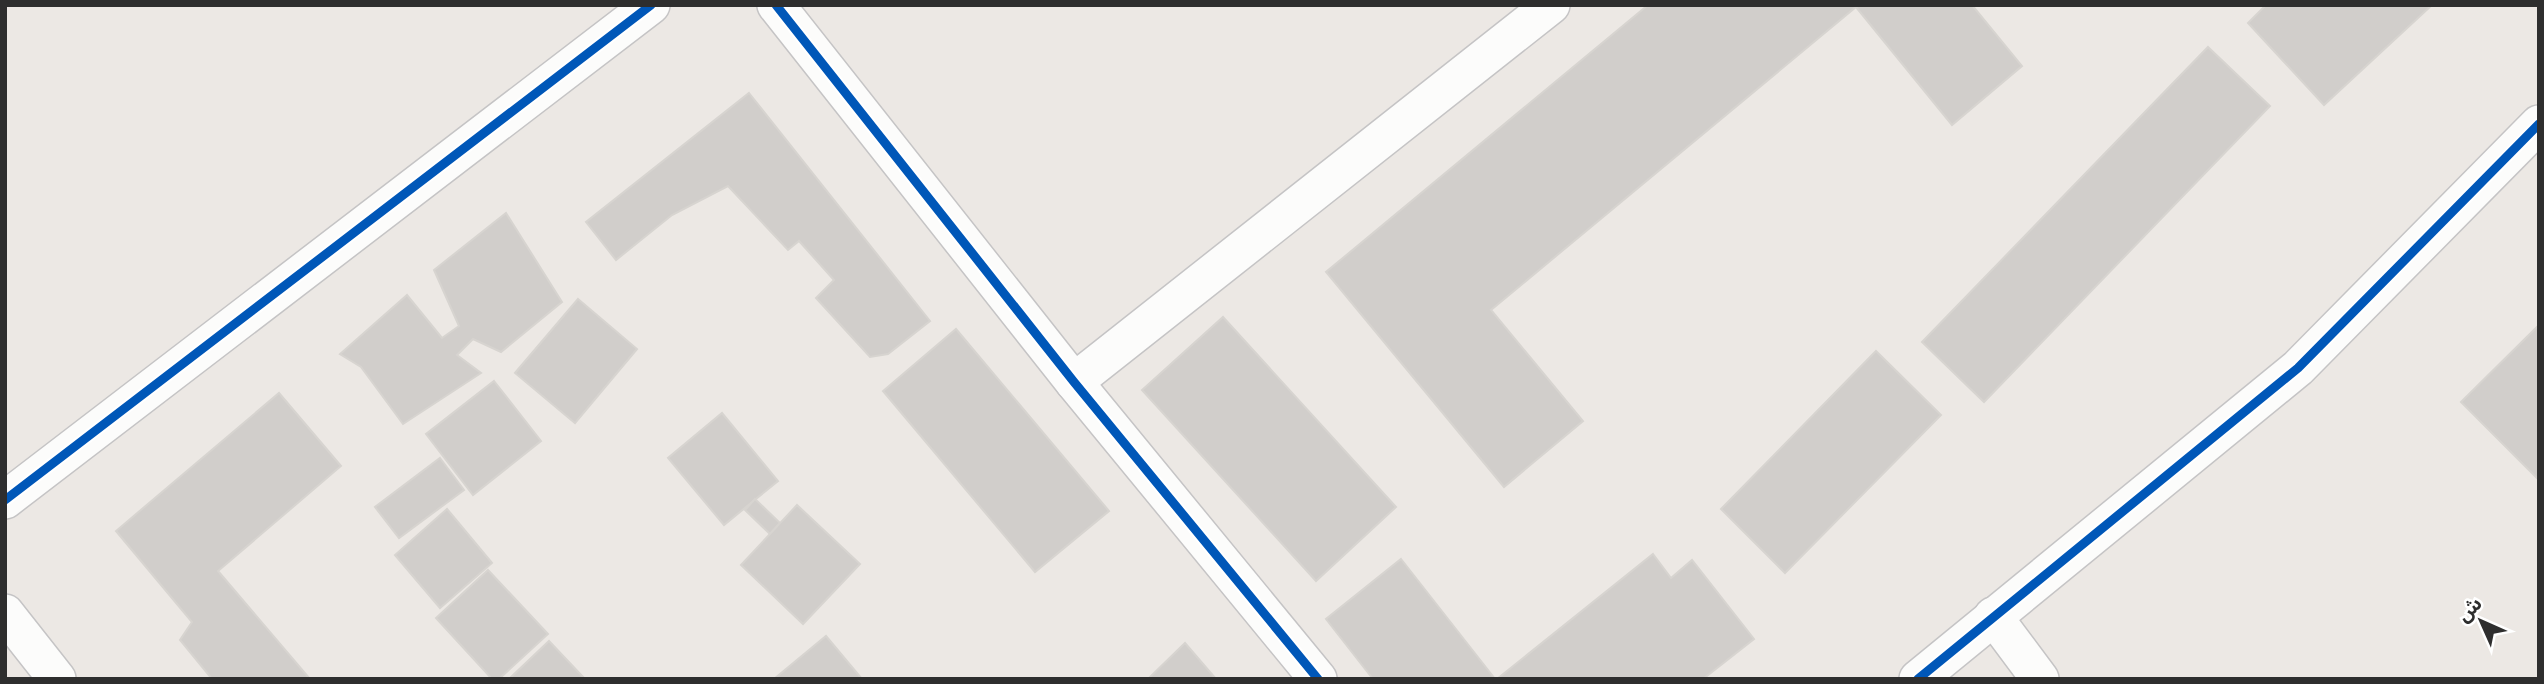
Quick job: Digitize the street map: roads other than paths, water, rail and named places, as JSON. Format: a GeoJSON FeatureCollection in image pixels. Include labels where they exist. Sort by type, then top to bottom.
{"type":"FeatureCollection","features":[{"type":"Feature","properties":{"kind":"street"},"geometry":{"type":"LineString","coordinates":[[5,500],[651,5]]}},
{"type":"Feature","properties":{"kind":"street"},"geometry":{"type":"LineString","coordinates":[[776,5],[1074,382],[1318,679]]}},
{"type":"Feature","properties":{"kind":"street"},"geometry":{"type":"LineString","coordinates":[[1074,382],[1551,5]]}},
{"type":"Feature","properties":{"kind":"street"},"geometry":{"type":"LineString","coordinates":[[1918,679],[2298,368],[2539,124]]}},
{"type":"Feature","properties":{"kind":"street"},"geometry":{"type":"LineString","coordinates":[[5,613],[57,679]]}},
{"type":"Feature","properties":{"kind":"street"},"geometry":{"type":"LineString","coordinates":[[1993,616],[2039,679]]}}]}
